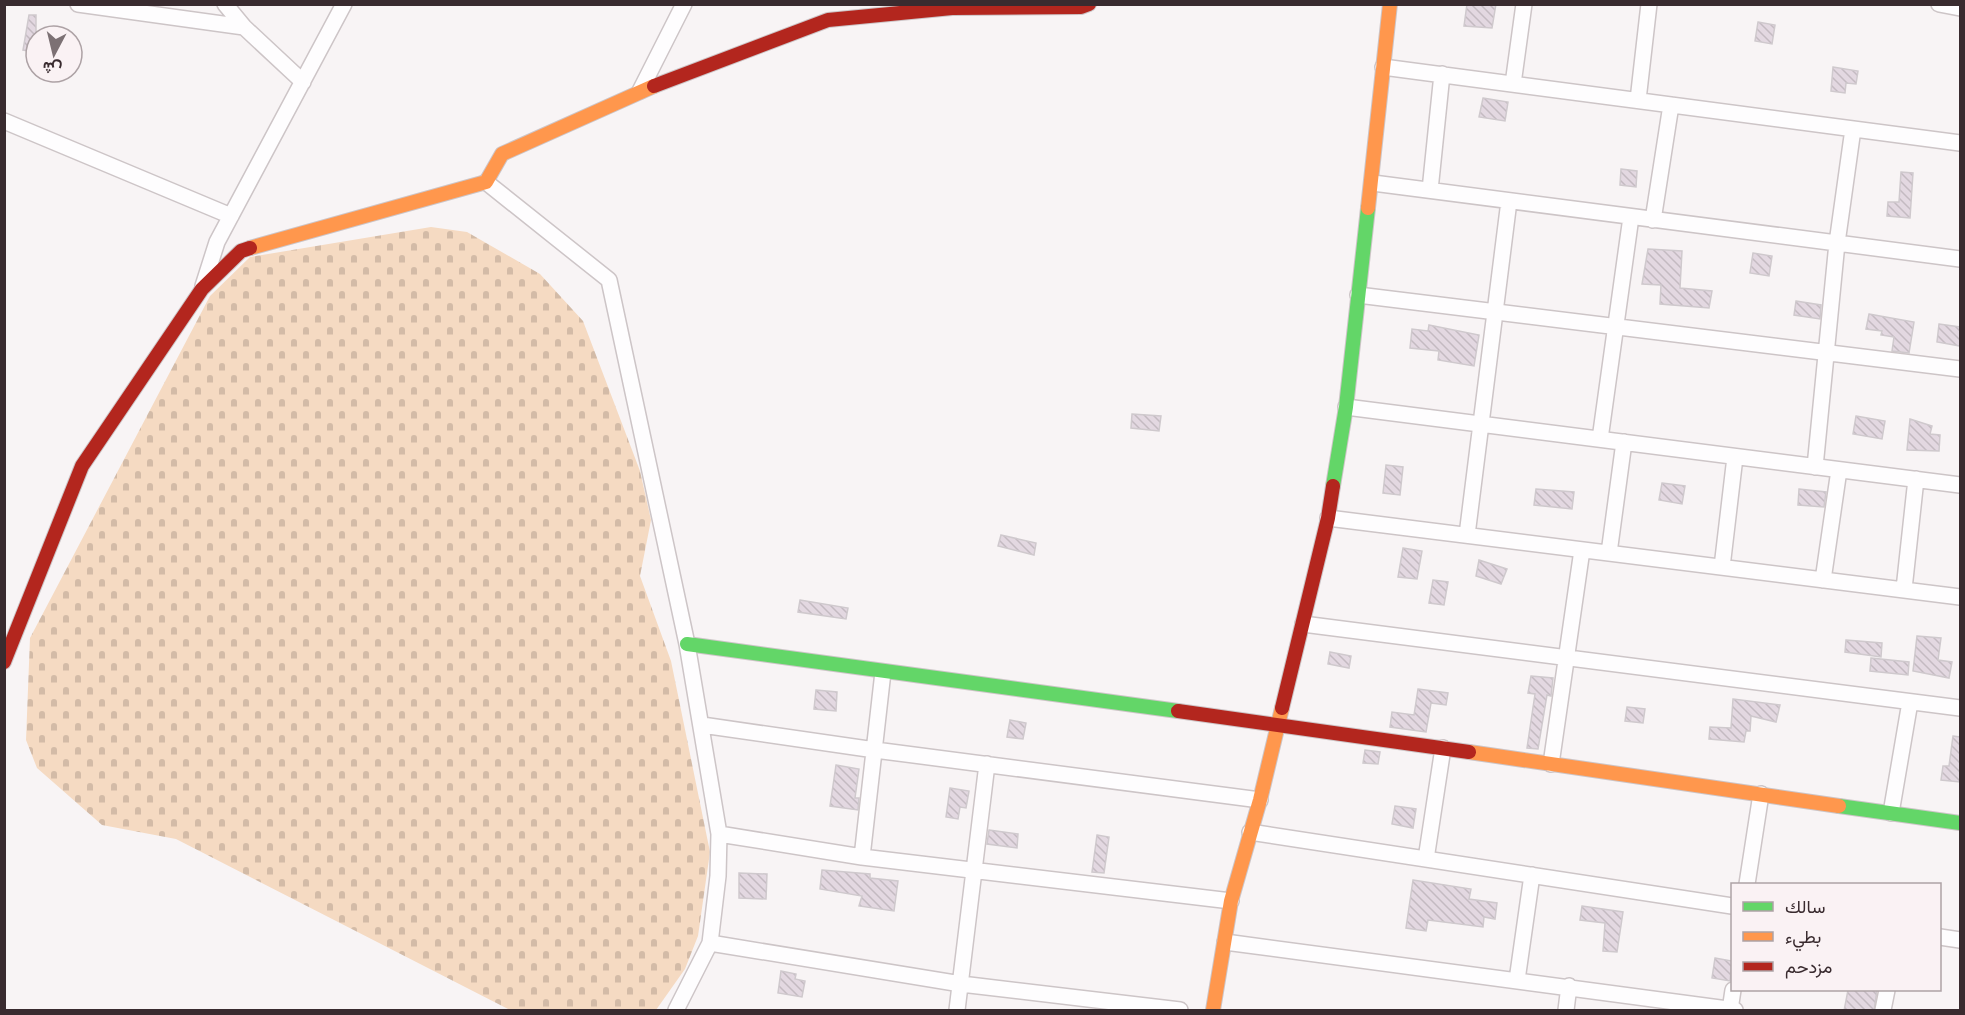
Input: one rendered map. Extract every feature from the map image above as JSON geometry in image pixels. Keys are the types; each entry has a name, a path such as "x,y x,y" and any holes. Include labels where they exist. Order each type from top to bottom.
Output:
{"street":[{"path":"78,4 244,27"},
{"path":"225,4 244,27 303,82"},
{"path":"202,289 217,242 344,4"},
{"path":"640,91 684,4"},
{"path":"4,662 82,466 202,289 241,251 486,182 502,154 640,91 828,20 952,8 1081,7 1089,4"},
{"path":"1213,1011 1231,901 1279,725 1328,518 1346,407 1390,4"},
{"path":"1513,84 1524,4"},
{"path":"1638,100 1649,4"},
{"path":"1939,4 1960,8"},
{"path":"1383,66 1960,143"},
{"path":"1430,190 1442,74"},
{"path":"1653,220 1671,105"},
{"path":"4,122 231,216"},
{"path":"1815,467 1837,243 1853,129"},
{"path":"486,182 609,280 687,644 719,834 718,876 710,943 676,1011"},
{"path":"1372,183 1960,259"},
{"path":"1467,536 1509,201"},
{"path":"1600,439 1631,217"},
{"path":"1358,295 1960,369"},
{"path":"1346,407 1960,485"},
{"path":"1609,553 1624,442"},
{"path":"1722,567 1735,456"},
{"path":"1823,580 1839,470"},
{"path":"1904,589 1916,479"},
{"path":"1328,518 1960,597"},
{"path":"1551,764 1582,550"},
{"path":"1302,624 1960,708"},
{"path":"687,644 1443,748 1960,823"},
{"path":"862,857 883,672"},
{"path":"1892,813 1910,702"},
{"path":"702,725 1260,800"},
{"path":"1426,859 1443,748"},
{"path":"957,1011 987,764"},
{"path":"1748,883 1761,794"},
{"path":"1250,832 1731,906"},
{"path":"719,834 862,857 1231,901"},
{"path":"1517,980 1532,875"},
{"path":"1941,937 1960,940"},
{"path":"1225,942 1569,986 1735,1011"},
{"path":"710,943 961,984 1180,1011"},
{"path":"1566,1011 1569,986"},
{"path":"1730,1010 1733,991"},
{"path":"1883,1011 1887,991"}],"green space":[{"path":"431,227 467,232 540,274 583,321 640,471 651,520 640,576 671,661 710,852 698,936 685,969 656,1010 510,1010 176,839 102,825 37,768 26,740 30,638 210,296 250,257"}],"building":[{"path":"1467,4 1496,4 1492,28 1464,26"},
{"path":"29,15 36,15 36,24 27,24"},
{"path":"1758,22 1775,25 1772,44 1755,41"},
{"path":"1833,67 1858,71 1856,84 1846,83 1845,93 1831,91"},
{"path":"1483,98 1508,102 1505,121 1479,117"},
{"path":"1621,169 1637,171 1636,187 1620,185"},
{"path":"1901,172 1913,173 1910,218 1887,216 1888,202 1899,202"},
{"path":"1648,249 1682,251 1680,288 1712,291 1709,308 1660,304 1661,285 1642,284"},
{"path":"1753,253 1772,256 1769,276 1750,273"},
{"path":"1796,301 1821,305 1820,319 1794,315"},
{"path":"1869,314 1914,322 1909,353 1892,351 1894,337 1881,335 1882,331 1866,329"},
{"path":"1939,324 1960,327 1960,346 1937,342"},
{"path":"1429,325 1479,335 1474,366 1438,360 1439,351 1410,348 1412,329 1428,331"},
{"path":"1132,414 1161,416 1159,431 1131,428"},
{"path":"1856,416 1885,421 1882,439 1853,434"},
{"path":"1910,419 1932,426 1930,434 1940,435 1939,451 1907,450"},
{"path":"1386,465 1403,467 1400,495 1383,493"},
{"path":"1662,483 1685,486 1682,504 1659,500"},
{"path":"1536,489 1574,492 1572,509 1534,505"},
{"path":"1799,489 1826,492 1824,507 1798,505"},
{"path":"1001,535 1036,543 1034,555 998,546"},
{"path":"1403,548 1422,551 1417,579 1398,577"},
{"path":"1479,560 1507,569 1501,584 1476,576"},
{"path":"1433,580 1448,582 1444,605 1429,603"},
{"path":"800,600 848,608 846,619 798,612"},
{"path":"1917,636 1941,638 1938,660 1952,662 1949,678 1913,671"},
{"path":"1846,640 1882,643 1881,657 1845,652"},
{"path":"1330,652 1351,656 1349,668 1328,664"},
{"path":"1871,658 1909,662 1908,675 1870,671"},
{"path":"1531,676 1553,678 1551,696 1547,695 1538,749 1527,748 1535,694 1528,693"},
{"path":"1418,689 1448,693 1446,705 1431,703 1426,732 1390,727 1392,712 1414,715"},
{"path":"816,690 837,692 836,711 814,709"},
{"path":"1733,699 1780,705 1776,722 1751,716 1750,731 1746,731 1744,742 1709,739 1710,727 1731,728"},
{"path":"1627,707 1645,709 1643,723 1625,721"},
{"path":"1010,720 1026,723 1023,739 1007,737"},
{"path":"1953,736 1960,737 1960,782 1941,780 1943,766 1949,766"},
{"path":"1365,750 1380,752 1378,764 1363,763"},
{"path":"836,765 859,769 855,798 859,798 858,810 830,806"},
{"path":"950,788 969,791 966,808 960,807 958,819 946,817"},
{"path":"1395,806 1416,809 1413,828 1392,824"},
{"path":"989,830 1018,834 1017,848 987,844"},
{"path":"1097,835 1109,837 1104,873 1092,872"},
{"path":"822,870 870,874 870,878 898,881 894,911 859,906 862,896 820,889"},
{"path":"739,873 767,874 766,899 739,898"},
{"path":"1413,880 1471,889 1469,899 1497,903 1495,919 1484,917 1483,927 1428,920 1426,931 1406,928"},
{"path":"1582,906 1623,912 1617,952 1603,951 1605,923 1580,920"},
{"path":"1715,958 1731,961 1730,981 1712,978"},
{"path":"781,971 796,974 795,979 805,981 802,997 778,993"},
{"path":"1848,991 1877,991 1874,1011 1844,1011"}],"traffic: fast":[{"path":"1333,486 1346,407 1368,208"},
{"path":"687,644 1178,711"},
{"path":"1839,806 1960,823"}],"traffic: slow":[{"path":"1368,208 1390,4"},
{"path":"250,248 486,182 502,154 654,86"},
{"path":"1213,1010 1231,901 1260,800 1282,708"},
{"path":"1469,752 1839,806"}],"traffic: jam":[{"path":"654,86 828,20 952,8 1081,7 1089,4"},
{"path":"4,662 82,466 202,289 241,251 250,248"},
{"path":"1282,708 1328,518 1333,486"},
{"path":"1178,711 1469,752"}]}
